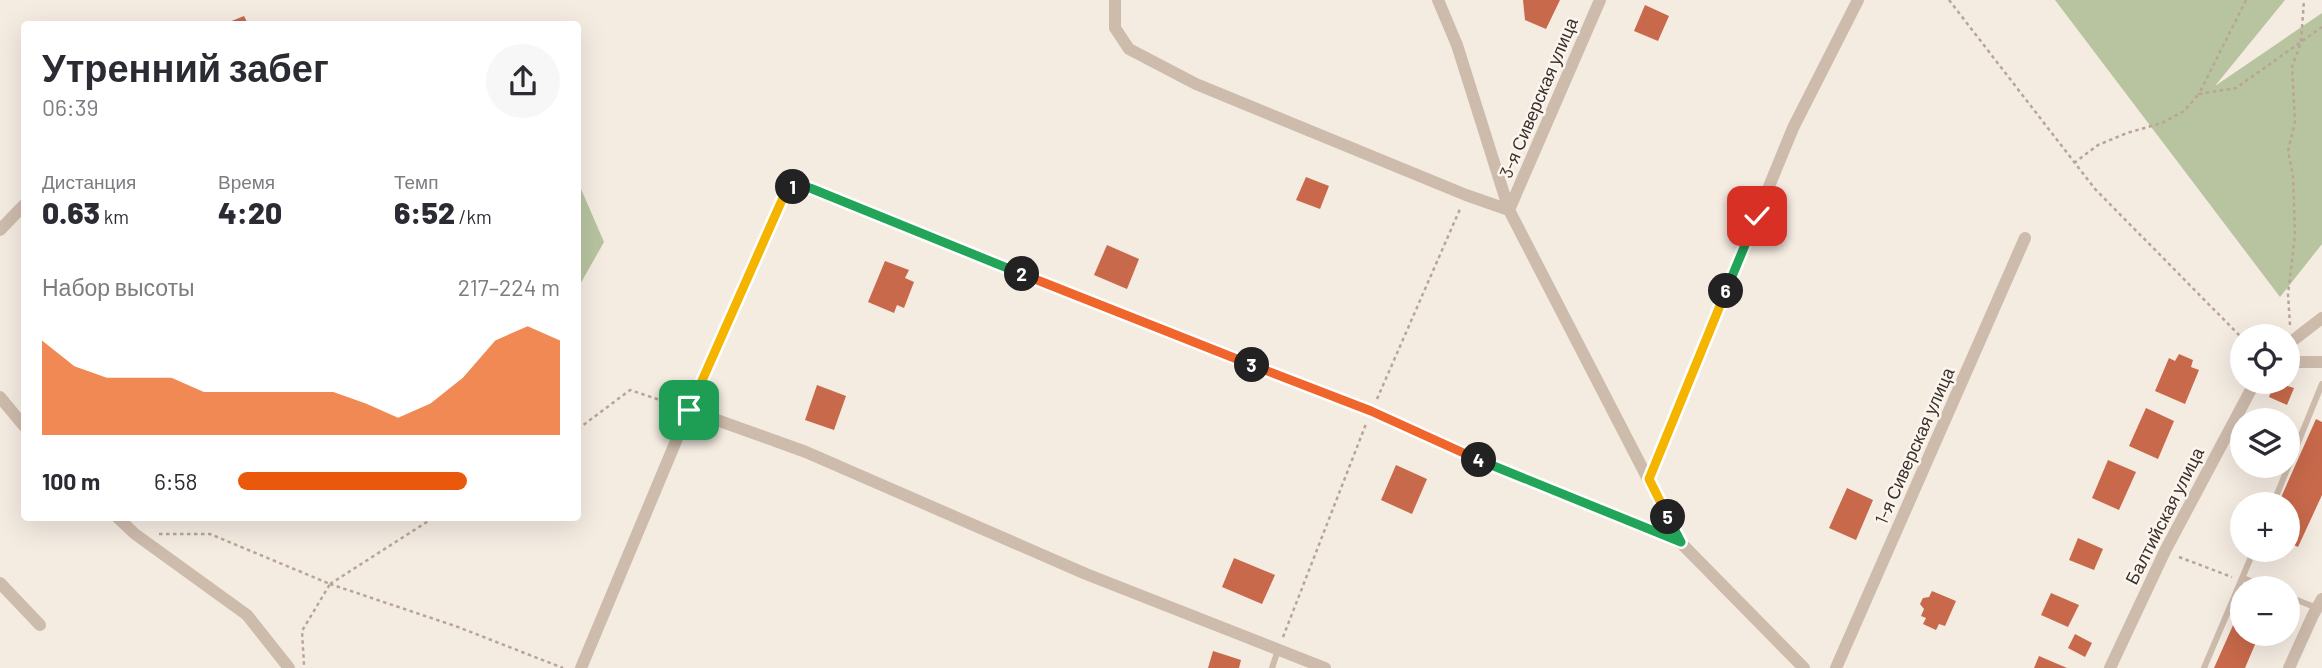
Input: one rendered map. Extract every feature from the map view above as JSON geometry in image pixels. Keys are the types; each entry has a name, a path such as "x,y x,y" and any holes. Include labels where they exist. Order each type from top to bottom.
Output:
{"street":[{"path":"1115,0 1115,28 1129,49 1196,84 1466,195 1510,210"},
{"path":"1438,0 1457,45 1510,210 1681,542 1804,668"},
{"name":"3-я Сиверская улица","path":"1510,210 1600,0"},
{"path":"1649,479 1793,128 1858,0"},
{"path":"581,668 689,410 790,187 810,188 1371,411 1503,470 1681,542"},
{"path":"0,230 21,208"},
{"name":"1-я Сиверская улица","path":"1836,668 2025,238"},
{"path":"2300,335 2322,318"},
{"path":"2300,362 2322,362"},
{"name":"Балтийская улица","path":"2110,668 2165,551 2249,394"},
{"path":"0,397 21,422"},
{"path":"689,410 806,452 1086,574 1325,668"},
{"path":"121,521 135,534 247,615 289,668"},
{"path":"0,583 40,625"},
{"path":"2289,668 2319,603"}],"lane":[{"path":"2278,492 2322,384"},
{"path":"2300,599 2319,603"},
{"path":"2204,668 2230,607"},
{"path":"1272,668 1278,649"}],"path":[{"path":"1949,0 2095,189 2230,326"},
{"path":"2074,163 2098,145 2162,123 2184,111 2199,94 2246,0"},
{"path":"2289,324 2288,294 2295,235 2293,176 2288,151 2295,122 2292,67 2301,42 2304,0"},
{"path":"2199,94 2236,88 2322,27"},
{"path":"581,427 629,390 689,410"},
{"path":"304,668 302,631 330,584 428,521"},
{"path":"135,534 209,534 330,584 458,627 563,668"},
{"path":"2165,551 2234,576"}],"green space":[{"path":"2055,0 2285,0 2215,86 2322,13 2322,244 2280,297"},
{"path":"581,189 604,242 581,283"}],"building":[{"path":"1523,0 1560,0 1546,29 1525,20"},
{"path":"1645,5 1669,16 1658,41 1634,31"},
{"path":"244,16 246,21 232,21"},
{"path":"1306,177 1329,186 1320,209 1296,200"},
{"path":"1107,245 1139,259 1127,289 1094,275"},
{"path":"885,261 909,270 905,278 914,282 904,308 897,305 894,313 868,302"},
{"path":"2179,354 2193,360 2191,367 2199,370 2185,404 2155,391 2169,358 2175,361"},
{"path":"817,385 846,396 834,430 805,420"},
{"path":"2270,394 2292,394 2287,405 2269,397"},
{"path":"2146,408 2174,421 2158,459 2129,446"},
{"path":"2316,419 2322,422 2322,495 2300,543 2300,492 2283,492 2290,478 2300,478 2300,455"},
{"path":"2108,460 2136,472 2119,510 2092,498"},
{"path":"1396,465 1427,479 1412,514 1381,500"},
{"path":"1847,488 1873,500 1856,540 1829,528"},
{"path":"2078,538 2103,549 2094,570 2069,560"},
{"path":"1234,558 1275,575 1262,604 1222,587"},
{"path":"1932,591 1956,601 1945,626 1939,624 1936,630 1923,624 1926,618 1921,616 1924,609 1920,604"},
{"path":"2051,593 2079,605 2068,627 2041,615"},
{"path":"2230,632 2230,646 2254,646 2245,668 2214,668"},
{"path":"2075,634 2092,643 2085,657 2068,648"},
{"path":"1213,651 1241,660 1239,668 1208,668"},
{"path":"2039,656 2067,668 2034,668"}],"route":[{"path":"689,410 782,200 790,187 810,188 1371,411 1492,465 1681,542 1649,479 1757,216"}]}
